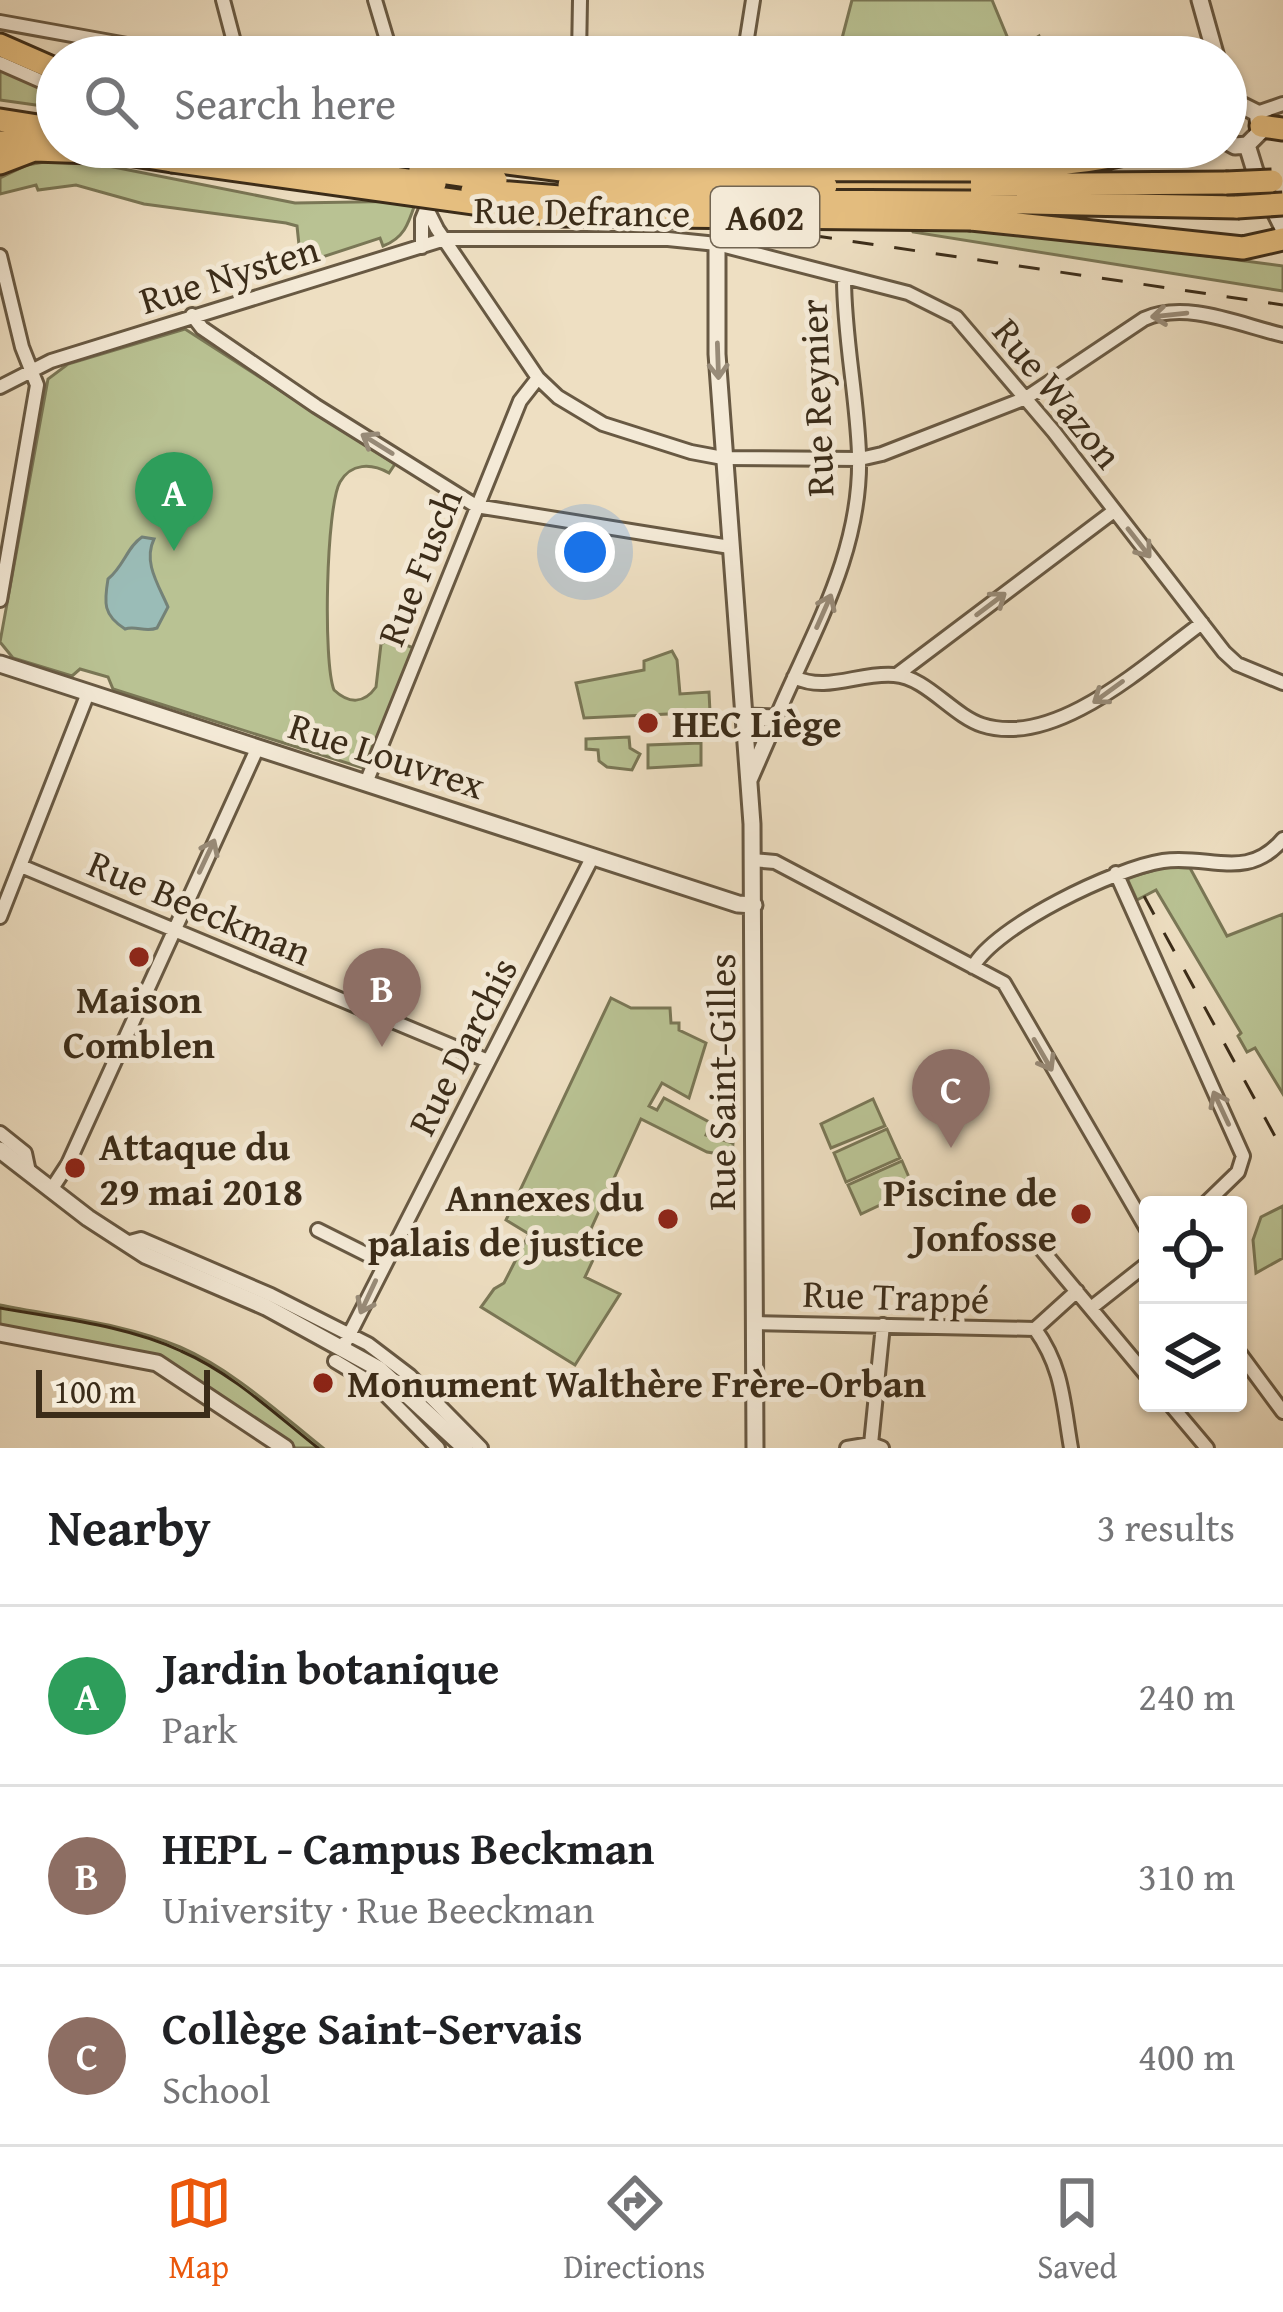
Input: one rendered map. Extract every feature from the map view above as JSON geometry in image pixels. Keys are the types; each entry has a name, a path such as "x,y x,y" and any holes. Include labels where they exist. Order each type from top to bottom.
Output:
{"highway":[{"path":"2,28 36,58"},
{"path":"0,107 36,113"},
{"path":"0,120 36,126"},
{"path":"0,142 36,142"},
{"name":"A602","path":"0,164 36,150"},
{"name":"A602","path":"264,168 560,215 971,198 1052,168"},
{"path":"292,168 540,198 971,198 1283,180"},
{"path":"426,168 544,184 826,186 1016,206 1283,204"},
{"name":"A602","path":"683,168 971,198 1243,248 1283,239"},
{"name":"A602","path":"689,168 826,186"}],"street":[{"path":"224,0 233,36"},
{"path":"375,0 386,36"},
{"path":"579,36 580,0"},
{"path":"747,36 753,0"},
{"path":"1200,0 1210,36"},
{"path":"2,28 60,36"},
{"path":"0,63 36,71"},
{"path":"1283,104 1247,146 1283,228"},
{"path":"422,247 427,207 538,378 558,397 603,424 723,458 860,459 882,454 1026,398 1163,310 1283,335"},
{"name":"Rue Saint-Gilles","path":"718,223 717,354 754,905 755,1448"},
{"name":"Rue Defrance","path":"445,239 668,239 717,244"},
{"name":"Rue Nysten","path":"0,387 32,369 192,315 445,239"},
{"name":"Rue Wazon","path":"717,244 908,293 956,316 1237,664 1283,683"},
{"path":"0,256 22,347 38,385 0,600"},
{"name":"Rue Reynier","path":"748,783 845,565 860,459 844,278"},
{"path":"192,315 202,328 316,406 476,506 730,547"},
{"name":"Rue Fusch","path":"366,783 520,401 538,378"},
{"path":"794,677 814,685 898,674 1114,511"},
{"path":"898,674 980,725 1021,728 1070,715 1093,703 1202,623"},
{"name":"Rue Louvrex","path":"0,664 738,904 754,905"},
{"path":"0,917 88,693"},
{"path":"743,717 776,718"},
{"path":"51,1190 68,1164 257,748"},
{"path":"973,967 998,938 1116,873 1166,860 1250,863 1272,853 1283,839"},
{"name":"Rue Darchis","path":"342,1347 592,856"},
{"path":"752,860 775,862 1004,982 1139,1215"},
{"name":"Rue Beeckman","path":"21,866 488,1061"},
{"path":"1116,873 1243,1156 1238,1172 1213,1196"},
{"path":"0,1132 25,1154 28,1172"},
{"path":"0,1150 126,1243 410,1376 481,1448"},
{"path":"318,1230 384,1263"},
{"path":"1036,1244 1139,1366"},
{"path":"1090,1308 1139,1269"},
{"path":"1071,1448 1059,1371 1035,1329 1077,1291"},
{"name":"Rue Trappé","path":"756,1323 1035,1329"},
{"path":"847,1448 877,1446 883,1325"},
{"path":"0,1334 157,1363 285,1448"},
{"path":"342,1347 439,1448"},
{"path":"342,1347 392,1378 465,1448"},
{"path":"1247,1363 1283,1412"},
{"path":"1177,1412 1207,1448"}],"green space":[{"path":"852,0 992,0 1007,36 843,36"},
{"path":"0,68 36,85 36,105 0,100"},
{"path":"27,165 118,168 295,203 416,201 405,228 390,243 383,246 380,238 301,264 297,226 286,223 144,204 76,185 38,190 36,185 0,194 0,178"},
{"path":"909,224 971,225 1283,266 1283,291 913,232"},
{"path":"185,329 395,464 389,473 362,467 340,482 329,552 327,619 334,690 351,700 366,697 376,687 381,644 390,639 414,648 366,769 113,689 108,677 80,669 72,676 13,658 0,642 48,379 68,364"},
{"path":"672,651 680,694 709,692 710,712 584,718 576,683 644,670 644,661"},
{"path":"629,737 630,748 640,754 632,770 607,767 599,761 598,750 586,749 586,739"},
{"path":"701,743 701,765 648,768 648,745"},
{"path":"1165,867 1190,868 1227,936 1283,914 1283,1094 1255,1048 1247,1052 1238,1036 1241,1033 1156,890 1137,900 1127,878"},
{"path":"611,998 631,1008 670,1008 671,1023 679,1023 679,1030 706,1043 689,1098 662,1083 649,1106 657,1110 664,1098 711,1123 706,1135 733,1143 732,1156 707,1152 641,1119 580,1253 593,1260 585,1277 620,1294 575,1365 481,1307 504,1283 529,1234 506,1220"},
{"path":"873,1099 885,1126 831,1148 821,1124"},
{"path":"887,1129 900,1158 846,1182 834,1153"},
{"path":"902,1161 914,1189 861,1214 848,1185"},
{"path":"1283,1206 1283,1258 1256,1273 1253,1240 1261,1217"},
{"path":"0,1305 114,1326 180,1347 237,1380 323,1448 288,1448 177,1371 0,1332"}],"water":[{"path":"142,537 154,539 151,565 168,607 157,628 125,629 107,608 108,579"}],"tram line":[{"path":"0,1308 115,1329 181,1351 235,1382 318,1448"}],"railway":[{"path":"728,223 1283,305"},
{"path":"1144,896 1283,1151"}],"place":[{"name":"Jardin botanique","path":"174,551"},
{"name":"HEC Liège","path":"648,723"},
{"name":"Maison Comblen","path":"139,957"},
{"name":"HEPL - Campus Beckman","path":"382,1047"},
{"name":"Collège Saint-Servais","path":"951,1148"},
{"name":"Attaque du 29 mai 2018","path":"75,1168"},
{"name":"Piscine de Jonfosse","path":"1081,1214"},
{"name":"Annexes du palais de justice","path":"668,1219"},
{"name":"Monument Walthère Frère-Orban","path":"323,1383"}]}
